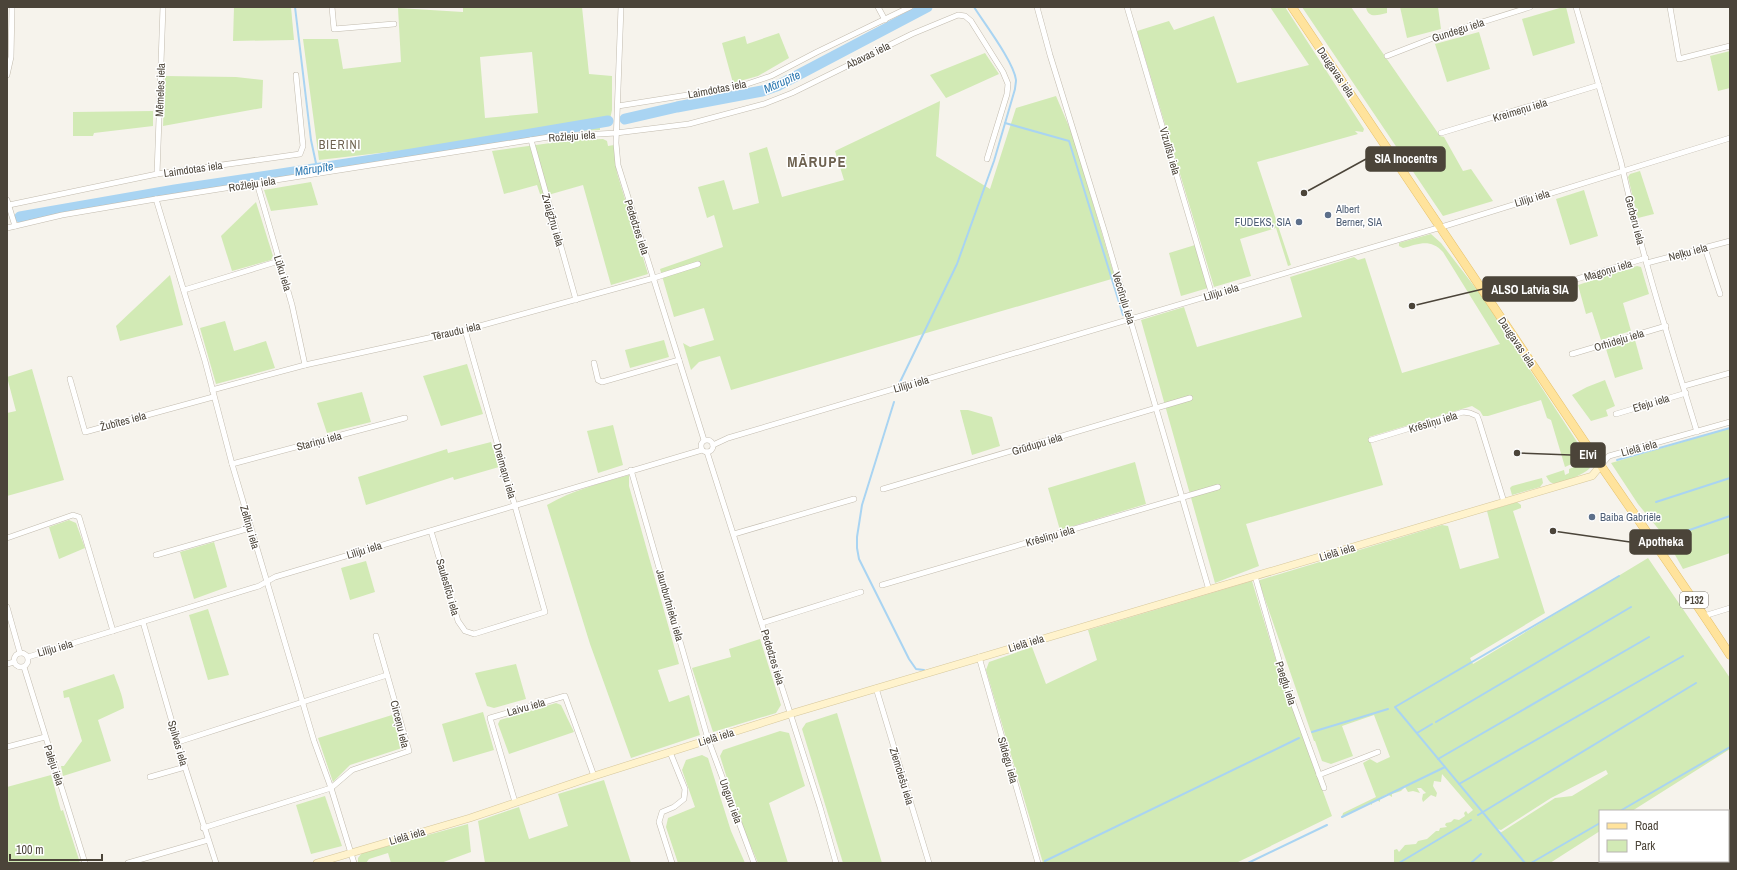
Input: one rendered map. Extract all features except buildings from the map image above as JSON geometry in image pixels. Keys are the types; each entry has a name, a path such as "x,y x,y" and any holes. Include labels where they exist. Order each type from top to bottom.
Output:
{"main road":[{"name":"Daugavas iela","path":"1292,7 1730,655"}],"street":[{"path":"7,75 11,57 12,7"},
{"name":"Mēmeles iela","path":"157,174 163,7"},
{"path":"332,7 334,29 394,24"},
{"name":"Pededzes iela","path":"621,7 616,133 620,173 704,440"},
{"path":"878,7 885,20"},
{"name":"Laimdotas iela","path":"618,106 738,87 771,76 910,7"},
{"name":"Veccīruļu iela","path":"1037,7 1209,590"},
{"name":"Vizulīšu iela","path":"1127,7 1212,295"},
{"name":"Gundegu iela","path":"1387,56 1441,35 1530,7"},
{"name":"Gerberu iela","path":"1576,7 1599,85 1646,261 1697,432"},
{"path":"1670,7 1679,59 1730,46"},
{"name":"Abavas iela","path":"616,133 689,124 764,104 792,93 912,34 958,15 962,15 971,22 1003,72 1008,84 1007,94 987,159"},
{"name":"Laimdotas iela","path":"8,202 157,174 300,154 303,146 296,75"},
{"name":"Kreimeņu iela","path":"1441,134 1599,85"},
{"name":"Rožleju iela","path":"7,228 62,215 156,199 530,140 573,135 616,133"},
{"name":"Liliju iela","path":"713,444 728,438 1440,227 1730,138"},
{"name":"Zvaigžņu iela","path":"530,140 576,300"},
{"name":"Lūku iela","path":"257,183 292,305 305,365"},
{"name":"Zeltiņu iela","path":"156,199 184,290 266,582 314,741 331,788 354,863"},
{"path":"8,202 15,226"},
{"name":"Neļķu iela","path":"1646,261 1730,241"},
{"path":"1705,248 1720,294"},
{"path":"184,290 279,261"},
{"name":"Magoņu iela","path":"1524,295 1646,261"},
{"name":"Tēraudu iela","path":"212,390 305,365 465,330 654,278 698,264"},
{"name":"Orhideju iela","path":"1572,354 1666,326"},
{"name":"Dreimaņu iela","path":"465,330 545,612"},
{"path":"594,363 598,380 602,382 679,360"},
{"path":"1684,386 1730,373"},
{"name":"Žubītes iela","path":"70,379 85,432 214,397"},
{"name":"Efeju iela","path":"1616,414 1686,393"},
{"name":"Grūdupu iela","path":"883,489 1190,398"},
{"name":"Krēsliņu iela","path":"1371,440 1463,412 1477,416 1504,502"},
{"name":"Stariņu iela","path":"232,464 405,418"},
{"name":"Lielā iela","path":"317,863 470,818 594,776 790,714 1592,476 1609,456 1730,422"},
{"path":"704,440 710,441 713,444 711,450 707,452 702,450 700,445 704,440"},
{"name":"Liliju iela","path":"28,657 259,586 282,575 702,450"},
{"name":"Pededzes iela","path":"707,452 762,622 836,863"},
{"name":"Jaunburtnieku iela","path":"631,470 708,739"},
{"name":"Krēsliņu iela","path":"882,585 1218,486"},
{"path":"734,534 854,499"},
{"path":"7,538 73,515 79,517 113,631"},
{"path":"156,555 250,528"},
{"name":"Sauleslīču iela","path":"431,531 458,621 465,631 474,634 545,612"},
{"name":"Paegļu iela","path":"1255,576 1285,681 1324,788"},
{"path":"762,622 861,592"},
{"path":"7,607 20,653"},
{"path":"1704,616 1730,608"},
{"name":"Spilvas iela","path":"143,622 185,767 216,863"},
{"name":"Circeņu iela","path":"331,788 352,770 409,751 376,636"},
{"path":"20,653 25,654 28,657 28,664 24,667 17,666 14,662 15,656 20,653"},
{"name":"Sildegu iela","path":"979,658 1038,863"},
{"path":"7,664 14,662"},
{"name":"Paleju iela","path":"24,667 85,863"},
{"path":"178,742 387,675"},
{"name":"Ziemciešu iela","path":"876,688 929,863"},
{"name":"Laivu iela","path":"515,802 490,718 565,696 594,776"},
{"path":"7,747 45,737"},
{"name":"Unguru iela","path":"708,739 754,863"},
{"path":"670,752 685,789 684,799 674,807 662,812 659,822 672,863"},
{"path":"1320,775 1378,752"},
{"path":"150,777 185,767"},
{"path":"204,828 331,788"},
{"path":"128,863 208,840"}],"green space":[{"path":"234,7 291,7 294,40 233,41"},
{"path":"463,7 582,7 589,74 612,76 612,110 609,124 600,125 600,130 571,131 319,160 303,39 338,39 343,69 401,62 398,8 463,12","holes":["532,52 538,113 485,118 480,57"]},
{"path":"1270,7 1285,7 1364,129 1363,132 1355,131 1358,134 1257,162 1291,265 1288,266 1276,228 1240,239 1251,276 1214,287 1137,31 1169,21 1174,30 1214,16 1237,83 1309,65"},
{"path":"1302,7 1351,7 1440,136 1444,137 1463,171 1471,169 1493,201 1443,216"},
{"path":"1366,7 1387,7 1387,13 1371,15 1367,11"},
{"path":"1400,7 1438,7 1441,29 1407,38"},
{"path":"1566,7 1575,43 1533,56 1522,19"},
{"path":"1479,32 1490,69 1447,82 1435,44"},
{"path":"779,33 789,58 758,76 733,83 722,43 745,36 747,44"},
{"path":"1730,51 1730,88 1718,91 1710,56"},
{"path":"985,53 999,74 946,98 930,75"},
{"path":"165,76 236,77 263,80 262,108 163,126"},
{"path":"1056,96 1073,136 1115,278 731,390 720,356 699,362 691,370 683,343 690,347 714,340 704,308 674,317 660,269 723,247 714,215 707,218 698,187 724,180 733,210 759,203 749,153 767,147 782,197 844,180 835,151 940,101 936,156 990,189 1016,108"},
{"path":"153,111 153,126 94,133 93,136 73,136 73,112"},
{"path":"603,139 607,141 608,146 614,145 617,173 648,274 611,285 583,185 541,197 537,185 504,194 492,151 573,140"},
{"path":"1640,171 1654,214 1638,218 1628,177 1630,174"},
{"path":"311,182 318,205 271,211 264,190"},
{"path":"1584,190 1598,236 1570,245 1556,199"},
{"path":"256,202 273,256 271,260 232,271 221,236"},
{"path":"1431,234 1441,243 1481,295 1587,457 1565,467 1551,420 1547,418 1541,400 1488,416 1483,416 1480,411 1472,406 1369,437 1383,485 1246,524 1259,566 1215,583 1141,320 1184,307 1197,347 1302,317 1290,277 1354,257 1358,260 1365,258 1402,373 1500,344 1443,252 1434,245 1424,243 1403,248 1399,246 1399,243"},
{"path":"1195,245 1208,288 1181,296 1169,253"},
{"path":"1637,266 1641,267 1649,294 1623,303 1631,331 1601,340 1592,312 1586,314 1578,285"},
{"path":"170,275 183,325 120,341 116,326"},
{"path":"225,321 234,351 266,341 275,368 216,384 200,328"},
{"path":"664,340 669,357 630,368 625,350"},
{"path":"1635,340 1643,369 1615,378 1606,349"},
{"path":"467,364 483,414 441,426 423,376"},
{"path":"32,369 64,480 7,496 7,413 16,411 7,377"},
{"path":"1605,380 1615,406 1606,410 1608,416 1591,421 1572,395"},
{"path":"362,392 371,422 327,433 317,403"},
{"path":"960,410 968,410 992,417 1000,446 972,455"},
{"path":"613,425 623,465 598,473 587,431"},
{"path":"1730,428 1730,553 1683,569 1665,537 1638,504 1611,463"},
{"path":"491,442 499,467 454,480 453,477 366,505 358,477 447,449 448,453"},
{"path":"1135,462 1146,504 1060,530 1048,488"},
{"path":"1586,462 1590,468 1567,480 1552,483 1546,476 1564,470 1565,475 1569,473 1569,469"},
{"path":"629,475 629,486 679,664 658,670 669,702 689,695 700,735 631,758 590,644 547,505 577,491"},
{"path":"1542,478 1543,483 1540,487 1512,495 1510,488 1512,486"},
{"path":"1517,502 1521,505 1521,508 1513,511 1545,613 1470,658 1473,664 1648,558 1730,678 1730,749 1634,810 1599,810 1599,832 1550,863 1394,863 1394,850 1397,849 1399,852 1405,845 1416,844 1418,841 1427,839 1436,831 1439,831 1440,828 1447,827 1445,825 1446,823 1451,822 1454,819 1459,820 1465,816 1464,813 1466,811 1468,814 1473,810 1442,774 1441,782 1434,781 1433,786 1437,793 1436,797 1431,795 1423,802 1423,794 1426,793 1421,788 1417,788 1420,793 1413,791 1408,792 1405,787 1401,791 1392,794 1392,797 1387,794 1380,798 1380,802 1377,800 1372,802 1372,805 1369,803 1342,817 1343,813 1376,797 1363,763 1370,759 1377,763 1390,757 1374,715 1342,726 1353,756 1331,764 1322,761 1259,582 1260,580 1442,525 1448,526 1460,569 1499,558 1487,511","holes":["1606,770 1608,774 1572,796 1555,798 1500,833 1497,829 1501,830 1551,798"]},
{"path":"69,520 76,523 85,548 59,559 49,527"},
{"path":"214,542 227,587 194,599 180,552"},
{"path":"366,561 375,592 350,600 341,568"},
{"path":"1252,581 1281,677 1332,816 1236,863 1043,863 986,670 989,662 1032,647 1046,684 1097,660 1088,630"},
{"path":"208,609 229,675 208,680 189,615"},
{"path":"760,639 781,705 776,713 713,732 692,668 731,657 729,649"},
{"path":"516,664 526,699 494,708 487,706 475,673"},
{"path":"114,674 124,708 98,720 111,761 63,776 61,766 64,766 82,741 69,697 64,698 63,691"},
{"path":"556,703 561,705 574,732 509,754 498,724 500,720"},
{"path":"483,712 494,750 453,762 442,724"},
{"path":"837,713 882,863 843,863 802,729 806,723"},
{"path":"392,715 402,748 350,765 333,782 318,738"},
{"path":"780,731 789,733 805,786 769,803 788,863 758,863 741,823 720,756 723,750"},
{"path":"702,755 708,758 731,831 745,863 678,863 666,827 668,818 695,807 682,770 686,760"},
{"path":"51,775 61,811 63,810 80,863 7,863 7,787"},
{"path":"604,780 631,863 485,863 478,821 519,807 529,839 568,826 558,794"},
{"path":"325,796 342,846 311,854 296,805"},
{"path":"468,824 471,852 441,863 391,863 388,853 369,859 366,863 358,863 358,858 362,853"}],"waterway":[{"path":"295,7 311,140 317,168"},
{"name":"Mārupīte","path":"625,119 677,107 762,91 779,85 927,7"},
{"path":"900,382 957,264 994,161 1015,89 1016,80 1010,63 974,7"},
{"name":"Mārupīte","path":"20,217 175,190 412,154 608,121"},
{"path":"1005,123 1069,141 1123,315"},
{"path":"894,402 862,505 857,537 857,548 859,559 909,659 916,669 924,670"},
{"path":"1617,460 1730,428"},
{"path":"1656,502 1730,478"},
{"path":"1675,535 1730,516"},
{"path":"1525,863 1395,707 1619,576"},
{"path":"1436,722 1631,607"},
{"path":"1438,759 1649,637"},
{"path":"1459,784 1683,656"},
{"path":"1478,815 1696,683"},
{"path":"1312,732 1388,709"},
{"path":"1417,733 1432,724"},
{"path":"1045,861 1299,738"},
{"path":"1622,810 1730,747"},
{"path":"1342,817 1445,767"},
{"path":"1399,863 1471,820"},
{"path":"1531,863 1599,824"},
{"path":"1248,863 1327,825"},
{"path":"1471,863 1481,854"}],"place":[{"name":"SIA Inocentrs","path":"1304,193"},
{"name":"Albert Berner, SIA","path":"1328,215"},
{"name":"FUDEKS, SIA","path":"1299,222"},
{"name":"ALSO Latvia SIA","path":"1412,306"},
{"name":"Elvi","path":"1517,453"},
{"name":"Baiba Gabriēle","path":"1592,517"},
{"name":"Apotheka","path":"1553,531"}],"district":[{"name":"BIERIŅI","path":"340,145"},
{"name":"MĀRUPE","path":"817,162"}]}
